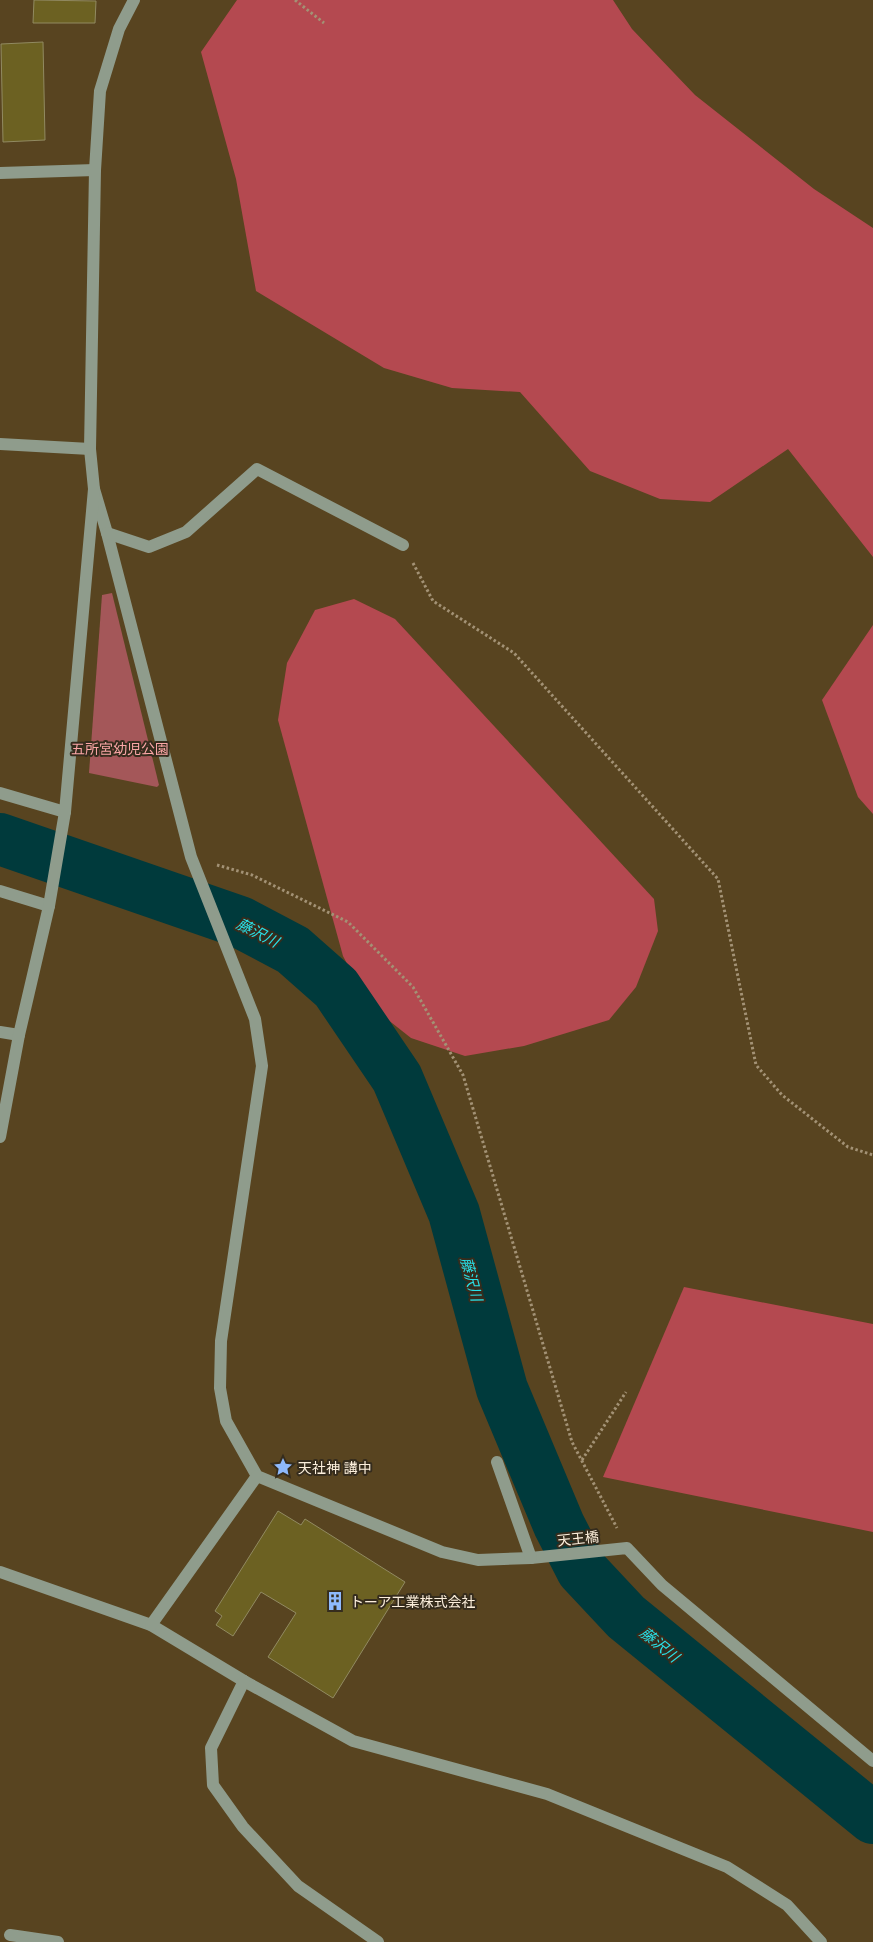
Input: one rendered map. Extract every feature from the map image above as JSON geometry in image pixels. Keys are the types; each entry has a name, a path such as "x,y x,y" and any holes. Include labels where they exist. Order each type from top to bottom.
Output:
{"street":[{"path":"0,1137 19,1036 49,906 64,817 94,490 90,449 96,170 100,90 118,29 134,0"},
{"path":"0,173 96,170"},
{"path":"0,444 90,449"},
{"path":"107,533 149,547 186,532 257,468 403,545"},
{"path":"94,490 107,533 191,857 255,1019 262,1066 221,1341 220,1388 226,1421 257,1476 151,1625"},
{"path":"0,793 64,817"},
{"path":"0,891 49,906"},
{"path":"0,1032 19,1036"},
{"path":"496,1462 530,1558"},
{"name":"天王橋","path":"257,1476 442,1552 478,1560 530,1558 627,1548"},
{"path":"627,1548 662,1584 873,1761"},
{"path":"0,1572 151,1625 244,1682 353,1740 547,1794 727,1867 787,1905 821,1942"},
{"path":"244,1682 211,1748 213,1784 243,1827 298,1886 378,1942"},
{"path":"10,1935 58,1942"}],"path":[{"path":"295,0 324,23"},
{"path":"403,545 433,601 514,653 718,879 756,1065 782,1095 848,1147 873,1155"},
{"path":"191,857 252,876 348,922 413,988 464,1075 572,1442 627,1548"},
{"path":"582,1460 626,1392"}],"green space":[{"name":"五所宮幼児公園","path":"112,593 159,785 157,787 89,773 102,595"}],"shaded area":[{"path":"237,0 613,0 632,29 695,95 814,189 873,228 873,557 788,449 710,502 660,499 590,471 520,392 452,388 384,368 256,291 236,179 201,52"},
{"path":"354,599 395,619 654,899 658,931 636,987 609,1020 524,1046 465,1056 411,1038 368,1004 343,956 278,720 287,663 315,610"},
{"path":"873,625 873,814 858,797 822,700"},
{"path":"684,1287 873,1324 873,1532 603,1477"}],"building":[{"path":"34,0 96,1 95,23 33,23"},
{"path":"43,42 45,140 3,142 1,44"},
{"name":"トーア工業株式会社","path":"278,1511 301,1525 305,1519 405,1582 333,1698 268,1657 296,1613 261,1592 233,1636 216,1625 222,1616 215,1611"}],"waterway":[{"name":"藤沢川","path":"0,839 240,922 293,950 336,988 397,1078 454,1213 502,1389 559,1525 582,1570 626,1617 873,1818"}],"place":[{"name":"天社神 講中","path":"283,1467"},
{"name":"トーア工業株式会社","path":"335,1601"}]}
